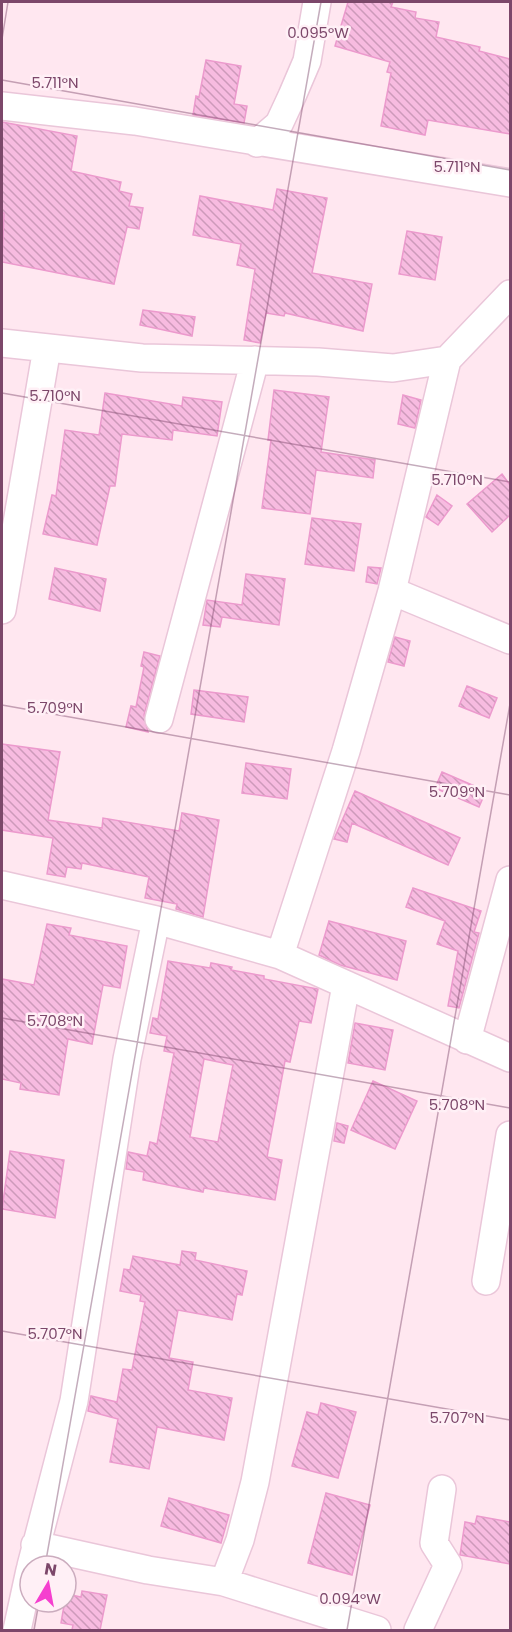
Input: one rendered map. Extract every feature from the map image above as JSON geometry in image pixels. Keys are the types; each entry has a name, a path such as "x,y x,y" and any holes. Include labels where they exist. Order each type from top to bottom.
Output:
{"street":[{"path":"257,142 279,124 292,96 307,61 317,2"},
{"path":"2,106 135,121 510,183"},
{"path":"280,955 346,751 392,591 447,360 510,294"},
{"path":"2,343 142,358 255,360 393,368 447,360"},
{"path":"2,610 47,348"},
{"path":"159,719 255,360"},
{"path":"392,591 510,640"},
{"path":"467,1040 510,880"},
{"path":"2,885 156,920 280,955 510,1058"},
{"path":"34,1554 74,1401 127,1059 156,920"},
{"path":"224,1582 240,1540 255,1482 346,985"},
{"path":"486,1281 510,1135"},
{"path":"418,1630 448,1565 434,1543 442,1489"},
{"path":"78,1568 148,1570 224,1582 377,1630"},
{"path":"2,1611 18,1586"},
{"path":"17,1630 20,1614"}],"building":[{"path":"348,2 393,2 391,7 416,12 415,18 439,22 436,37 480,47 479,51 510,59 510,134 428,120 425,135 381,126 391,73 387,72 390,62 335,46"},
{"path":"206,60 241,66 234,104 247,106 244,123 193,115"},
{"path":"2,122 77,136 71,171 121,182 119,191 132,194 129,206 143,208 139,229 127,227 114,284 2,262 4,213 2,213"},
{"path":"277,189 327,198 312,273 372,284 363,331 285,313 284,316 266,313 260,343 244,340 255,269 237,265 241,244 193,235 200,196 273,210"},
{"path":"407,231 442,237 435,280 399,274"},
{"path":"143,310 195,317 192,336 140,325"},
{"path":"274,390 329,397 321,452 375,460 373,478 316,470 310,514 262,508 271,440 268,440"},
{"path":"105,393 182,406 183,397 222,402 217,436 173,430 172,440 122,434 115,486 110,486 97,545 43,534 52,495 56,496 65,430 99,435"},
{"path":"403,395 421,400 415,428 398,424"},
{"path":"502,474 510,485 510,515 492,532 467,504"},
{"path":"437,495 452,506 438,525 426,517"},
{"path":"312,518 361,524 354,571 305,564"},
{"path":"368,567 381,568 377,584 366,582"},
{"path":"55,568 106,579 100,611 49,599"},
{"path":"246,574 285,579 279,625 222,617 220,627 203,625 207,600 242,605"},
{"path":"395,637 410,641 404,666 388,662"},
{"path":"144,652 160,656 144,715 148,732 126,727 131,706 136,707 144,667 141,666"},
{"path":"467,686 497,698 489,718 459,706"},
{"path":"194,690 248,697 244,722 191,714"},
{"path":"2,744 60,752 48,820 102,828 103,818 179,831 182,813 219,820 203,917 176,909 177,904 145,898 149,877 82,863 81,869 67,867 65,877 47,874 53,838 2,830"},
{"path":"246,763 291,769 287,799 242,793"},
{"path":"442,772 486,791 479,807 435,788"},
{"path":"355,791 460,838 448,865 352,823 347,842 334,839"},
{"path":"413,888 481,911 474,932 479,933 459,1008 448,1006 458,951 437,944 445,921 406,907"},
{"path":"329,921 406,941 397,980 340,965 319,955"},
{"path":"47,924 71,928 69,935 127,946 120,988 103,985 92,1044 68,1039 59,1095 20,1089 21,1083 2,1079 2,979 34,985"},
{"path":"168,961 210,968 211,963 232,967 231,970 264,976 264,979 318,989 311,1023 299,1021 290,1062 285,1061 267,1157 282,1160 275,1200 204,1188 203,1192 143,1180 144,1172 126,1169 128,1152 147,1156 150,1142 157,1144 174,1053 164,1051 167,1036 150,1033 153,1018 158,1019","holes":["204,1059 233,1065 218,1142 190,1137"]},
{"path":"355,1023 393,1030 385,1070 348,1063"},
{"path":"373,1081 417,1101 395,1149 351,1130"},
{"path":"337,1123 348,1126 344,1143 334,1141"},
{"path":"10,1151 64,1160 55,1218 2,1209"},
{"path":"182,1251 196,1253 195,1260 247,1271 242,1295 237,1294 232,1320 178,1310 169,1358 193,1362 188,1390 232,1398 224,1440 157,1427 149,1469 110,1462 118,1419 88,1411 91,1396 117,1402 123,1369 132,1370 145,1302 140,1301 141,1295 120,1291 124,1269 130,1270 133,1256 180,1265"},
{"path":"321,1403 356,1412 338,1478 292,1466 307,1412 318,1415"},
{"path":"326,1493 370,1505 352,1575 308,1563"},
{"path":"169,1498 229,1515 221,1543 161,1526"},
{"path":"477,1516 510,1522 510,1564 460,1555 465,1522 475,1524"},
{"path":"82,1591 107,1595 100,1630 72,1630 73,1625 61,1623 63,1614 78,1614 78,1596 81,1597"}]}
